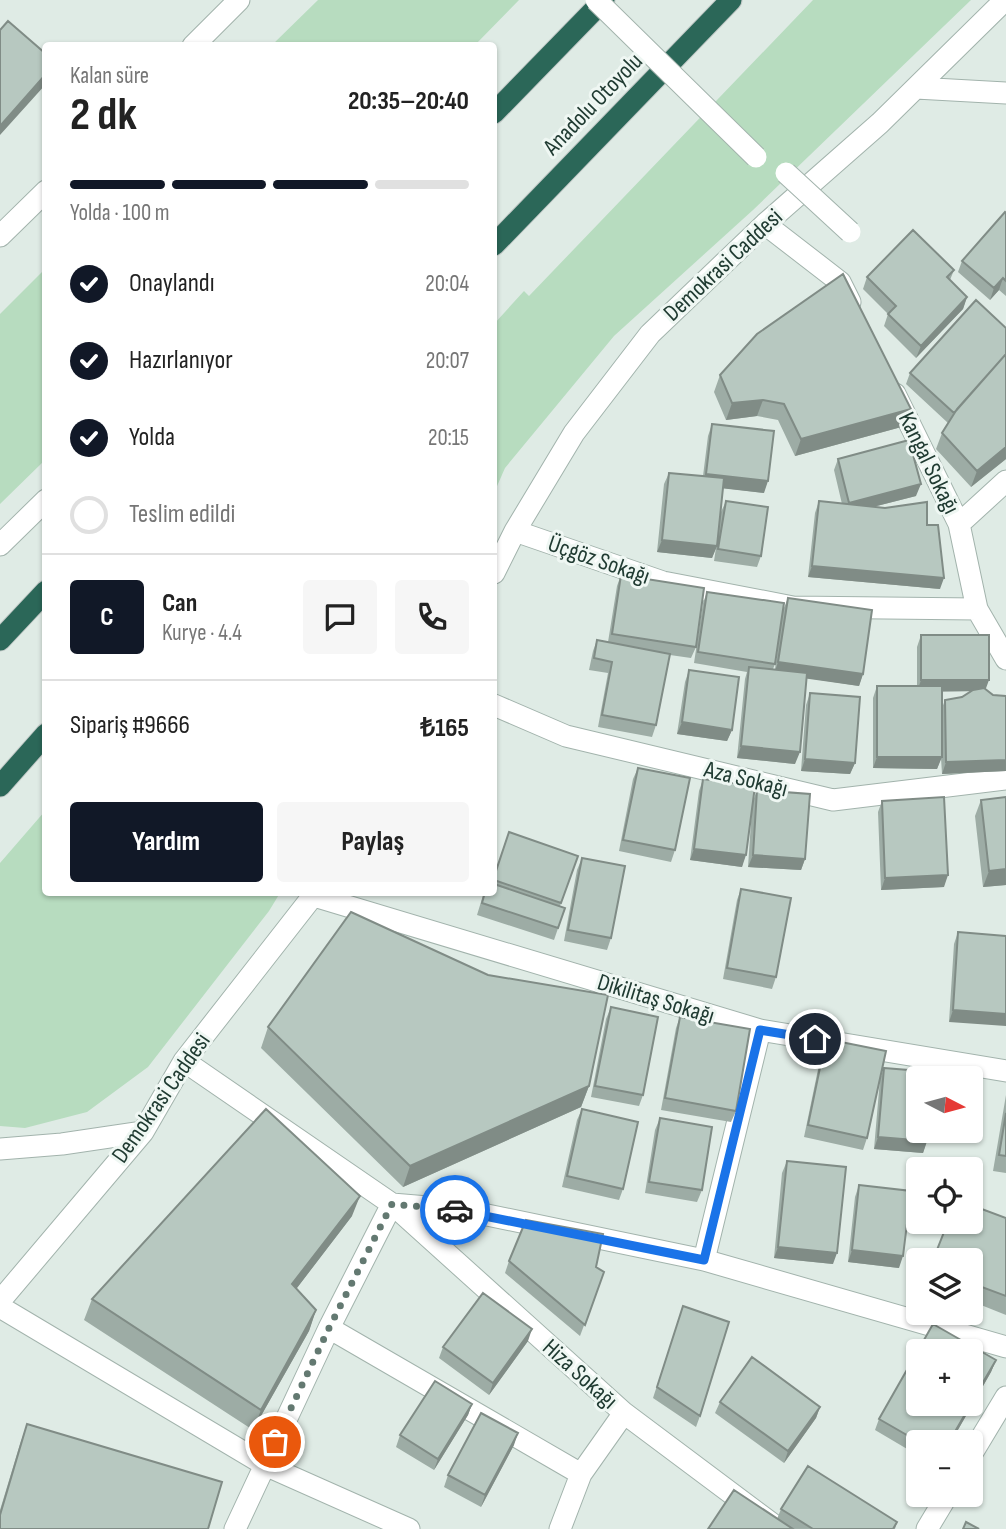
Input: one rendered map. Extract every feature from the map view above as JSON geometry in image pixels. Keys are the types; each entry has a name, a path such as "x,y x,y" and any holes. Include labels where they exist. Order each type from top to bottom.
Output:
{"highway":[{"path":"497,110 604,0"},
{"name":"Anadolu Otoyolu","path":"497,242 731,0"},
{"path":"0,640 42,595"},
{"path":"0,786 42,739"}],"street":[{"path":"197,42 239,0"},
{"path":"596,0 756,157 762,149"},
{"name":"Demokrasi Caddesi","path":"497,567 514,531 574,433 650,334 765,224 880,123 1005,0"},
{"path":"916,88 1006,93"},
{"path":"786,173 850,232"},
{"path":"0,236 42,195"},
{"path":"765,224 840,282 858,319"},
{"name":"Kangal Sokağı","path":"888,379 959,524 977,609 1006,660"},
{"path":"959,524 1006,481"},
{"path":"0,544 42,504"},
{"name":"Üçgöz Sokağı","path":"514,531 663,582 793,607 977,609"},
{"name":"Aza Sokağı","path":"497,706 566,736 833,800 1006,779"},
{"name":"Demokrasi Caddesi","path":"0,1301 143,1132 184,1060 313,896"},
{"name":"Dikilitaş Sokağı","path":"322,896 760,1030 1006,1070"},
{"path":"704,1260 760,1030"},
{"name":"Hiza Sokağı","path":"184,1060 392,1204 624,1413 779,1529"},
{"path":"0,1150 143,1132"},
{"path":"235,1529 329,1328 392,1204 463,1210 704,1260 1006,1347"},
{"path":"0,1307 265,1465 409,1529"},
{"path":"329,1328 581,1474"},
{"path":"983,1435 1006,1397"},
{"path":"559,1529 581,1474 624,1413"},
{"path":"927,1529 940,1507"}],"green space":[{"path":"318,0 519,0 478,42 275,42"},
{"path":"813,0 971,0 753,210 614,336 505,468 497,486 497,321 524,291 529,296"},
{"path":"42,272 42,463 0,504 0,314"},
{"path":"42,814 42,896 278,896 148,1067 87,1112 25,1128 0,1126 0,863"}],"building":[{"path":"8,21 42,51 42,79 0,126 0,30"},
{"path":"1005,212 1006,281 1003,278 994,288 962,261"},
{"path":"913,230 954,270 947,277 967,297 921,346 888,314 896,306 867,277"},
{"path":"843,274 911,409 801,439 784,404 763,400 732,403 720,375 757,334"},
{"path":"976,300 1006,328 1006,354 954,413 910,373"},
{"path":"1006,354 1006,447 977,471 942,433 957,409"},
{"path":"712,424 774,431 768,481 706,474"},
{"path":"909,440 921,484 849,503 838,459"},
{"path":"669,473 724,478 717,546 662,540"},
{"path":"726,501 768,507 761,556 718,549"},
{"path":"819,501 885,508 927,502 927,525 938,525 944,578 812,566"},
{"path":"621,575 704,588 696,647 612,634"},
{"path":"707,592 784,603 775,664 698,652"},
{"path":"788,598 872,610 863,674 778,662"},
{"path":"921,635 989,635 989,680 921,680"},
{"path":"597,640 670,654 656,725 602,715 612,662 594,658"},
{"path":"749,667 807,673 800,752 741,746"},
{"path":"689,670 739,677 732,730 682,722"},
{"path":"877,686 942,686 942,757 877,757"},
{"path":"984,688 993,695 1006,696 1006,760 946,762 945,700 962,697 973,690"},
{"path":"810,693 860,697 855,763 805,759"},
{"path":"638,768 690,778 675,850 623,840"},
{"path":"703,779 755,786 746,855 694,849"},
{"path":"757,790 810,794 805,859 753,855"},
{"path":"944,797 948,875 885,878 882,801"},
{"path":"1006,797 1006,869 989,871 981,800"},
{"path":"509,832 578,856 561,903 497,881 497,868"},
{"path":"582,858 625,866 611,938 568,930"},
{"path":"497,885 565,908 558,928 482,903 484,896 497,896"},
{"path":"741,889 791,898 776,977 727,968"},
{"path":"351,912 488,975 608,995 589,1086 410,1166 268,1027"},
{"path":"958,932 1006,936 1006,1014 953,1010"},
{"path":"611,1007 658,1017 643,1095 595,1086"},
{"path":"680,1017 750,1029 736,1111 665,1098"},
{"path":"826,1039 886,1051 867,1138 808,1125"},
{"path":"884,1068 906,1070 906,1139 878,1137"},
{"path":"266,1109 360,1196 292,1284 316,1310 261,1410 92,1299"},
{"path":"582,1109 638,1122 623,1189 567,1176"},
{"path":"1006,1113 1006,1156 999,1155"},
{"path":"660,1118 712,1127 702,1190 649,1182"},
{"path":"787,1161 846,1167 837,1253 778,1247"},
{"path":"859,1185 906,1190 903,1256 852,1250"},
{"path":"983,1209 1006,1218 1006,1296 983,1287 983,1248 938,1248 943,1234 983,1234"},
{"path":"526,1220 603,1234 596,1267 604,1272 585,1325 509,1261"},
{"path":"483,1293 532,1329 493,1383 443,1347"},
{"path":"683,1306 729,1322 700,1416 657,1387"},
{"path":"935,1325 959,1339 924,1339"},
{"path":"983,1353 996,1360 983,1382"},
{"path":"752,1357 820,1407 788,1451 720,1402"},
{"path":"906,1372 906,1416 964,1416 956,1430 906,1430 906,1435 879,1419"},
{"path":"435,1381 472,1404 438,1459 400,1435"},
{"path":"481,1413 518,1433 485,1495 448,1475"},
{"path":"27,1424 222,1482 208,1529 0,1529 0,1515"},
{"path":"808,1466 897,1522 893,1529 813,1529 781,1509"},
{"path":"734,1490 793,1529 708,1529"},
{"path":"966,1522 979,1529 963,1529"}],"way so far":[{"path":"275,1442 392,1204 455,1210"}],"route":[{"path":"455,1210 704,1260 760,1030 815,1039"}]}
